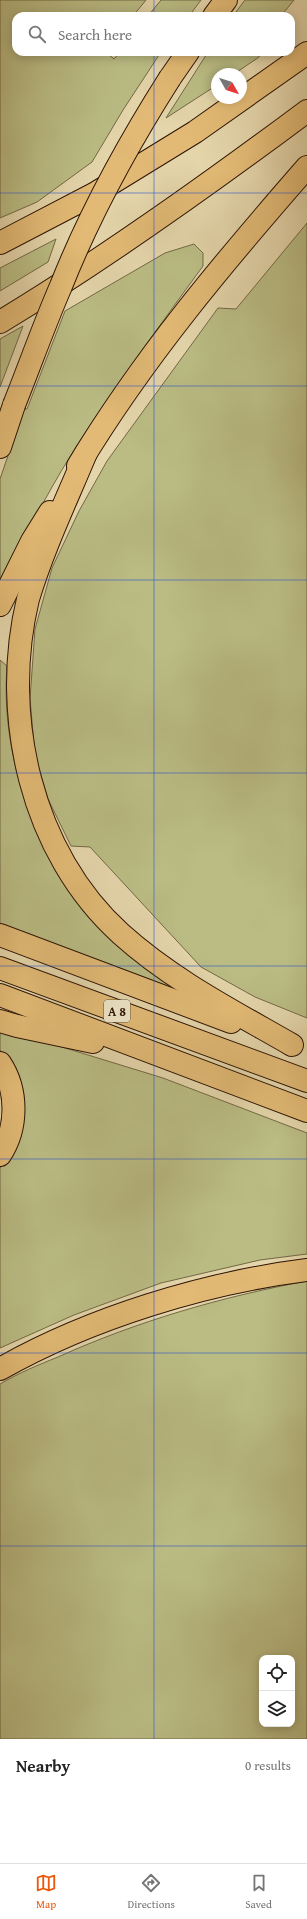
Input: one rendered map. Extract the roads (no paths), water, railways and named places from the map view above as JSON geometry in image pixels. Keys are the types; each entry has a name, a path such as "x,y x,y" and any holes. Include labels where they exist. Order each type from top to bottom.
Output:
{"highway":[{"path":"217,12 226,0"},
{"path":"0,244 94,194 195,132 307,53"},
{"path":"0,447 61,285 80,242 127,149 170,78 185,56"},
{"path":"0,322 120,244 250,154 307,111"},
{"path":"0,605 32,541 86,453 146,363 191,302 307,167"},
{"path":"86,453 27,600 17,651 15,699 18,737 26,778 36,808 52,843 74,881 103,917 120,933 181,980 300,1048"},
{"path":"0,935 300,1048"},
{"name":"A 8","path":"0,968 307,1081"},
{"name":"A 8","path":"0,995 307,1111"},
{"path":"0,1021 17,1026 155,1054"},
{"path":"0,1063 11,1088 13,1108 10,1136 0,1155"},
{"path":"0,1369 84,1329 167,1300 252,1278 307,1270"}]}
